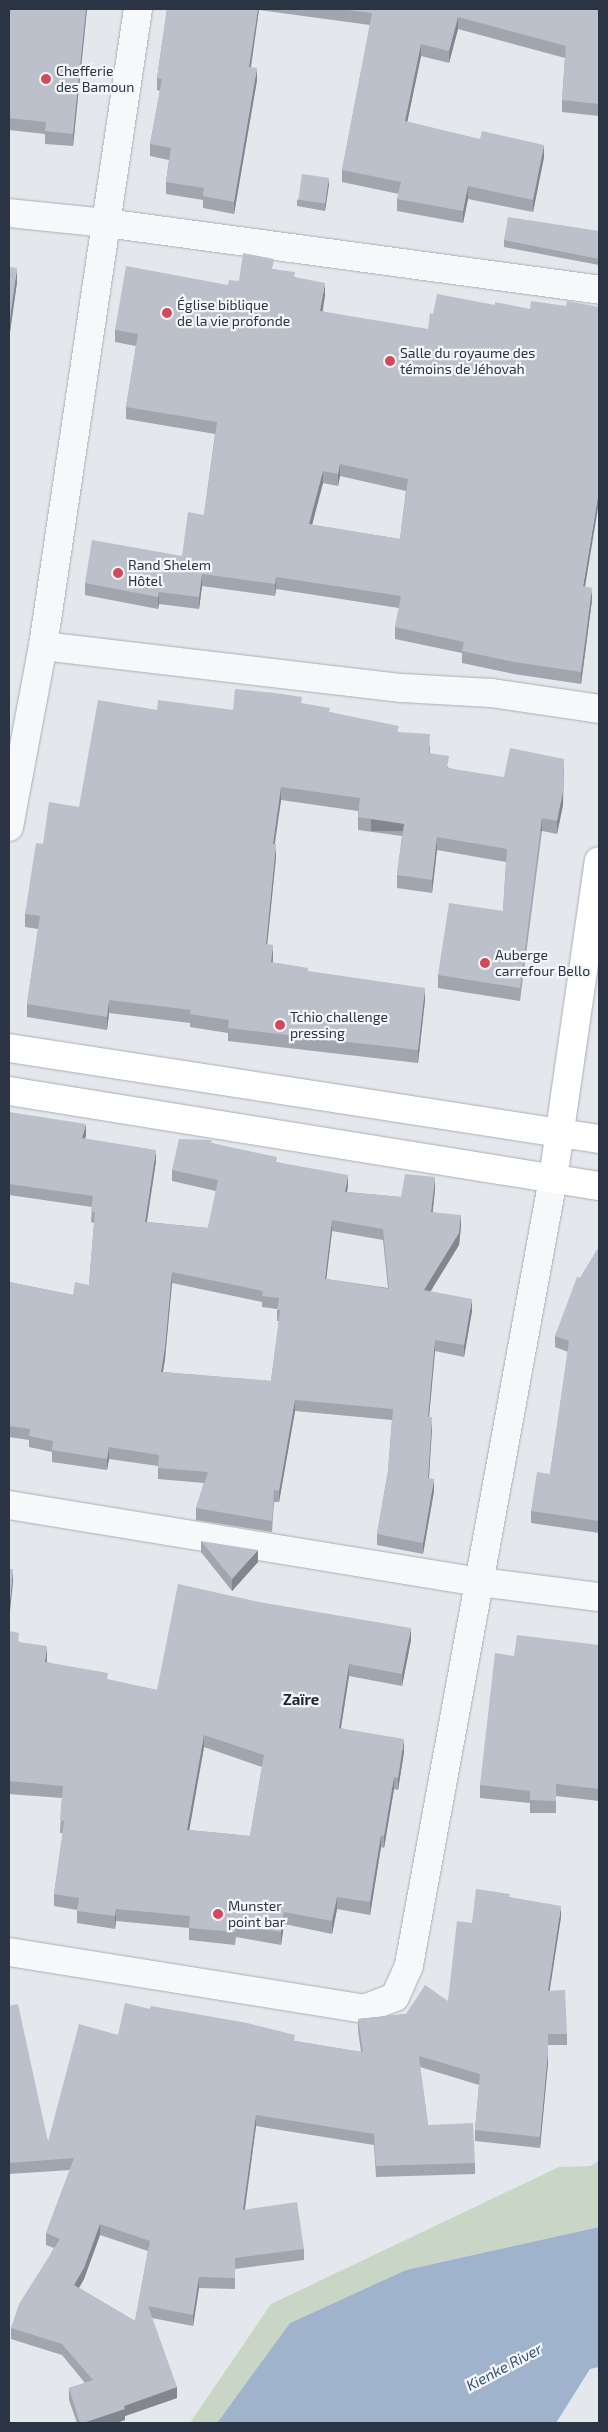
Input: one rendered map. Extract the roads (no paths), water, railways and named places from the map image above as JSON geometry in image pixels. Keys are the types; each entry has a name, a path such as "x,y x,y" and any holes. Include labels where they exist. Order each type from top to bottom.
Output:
{"main road":[{"path":"553,1179 558,1132 599,861"},
{"path":"9,1048 599,1139"},
{"path":"9,1091 599,1186"}],"street":[{"path":"9,827 43,646 138,9"},
{"path":"9,212 106,223 599,290"},
{"path":"43,646 402,688 492,693 599,709"},
{"path":"9,1952 364,2010 395,1997 409,1966 553,1179"},
{"path":"9,1506 480,1582 599,1597"}],"water":[{"name":"Kienke River","path":"599,2227 599,2367 590,2369 556,2423 217,2423 290,2323 406,2270"}],"place":[{"name":"Chefferie des Bamoun","path":"46,79"},
{"name":"Église biblique de la vie profonde","path":"167,313"},
{"name":"Salle du royaume des témoins de Jéhovah","path":"390,361"},
{"name":"Rand Shelem Hôtel","path":"118,573"},
{"name":"Auberge carrefour Bello","path":"485,963"},
{"name":"Tchio challenge pressing","path":"280,1025"},
{"name":"Munster point bar","path":"218,1914"}],"district":[{"name":"Zaïre","path":"301,1700"}]}
